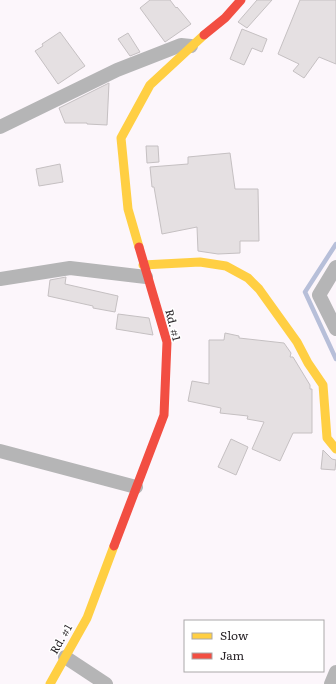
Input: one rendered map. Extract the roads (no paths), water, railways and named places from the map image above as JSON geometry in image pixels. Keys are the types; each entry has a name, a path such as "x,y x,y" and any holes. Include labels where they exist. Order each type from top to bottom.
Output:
{"main road":[{"name":"Rd. #1","path":"50,684 87,618 164,415 167,342 128,209 121,138 150,85 191,46 225,18 241,0"},
{"path":"145,271 200,262 226,266 248,278 259,289 297,342 308,363 323,385 327,438 336,449"}],"street":[{"path":"0,127 117,70 181,45 191,46"},
{"path":"336,267 319,295 336,329"},
{"path":"0,279 70,268 145,271"},
{"path":"0,451 136,487"},
{"path":"65,657 106,684"},
{"path":"331,684 336,672"}],"waterway":[{"path":"336,244 305,292 336,359"}]}
